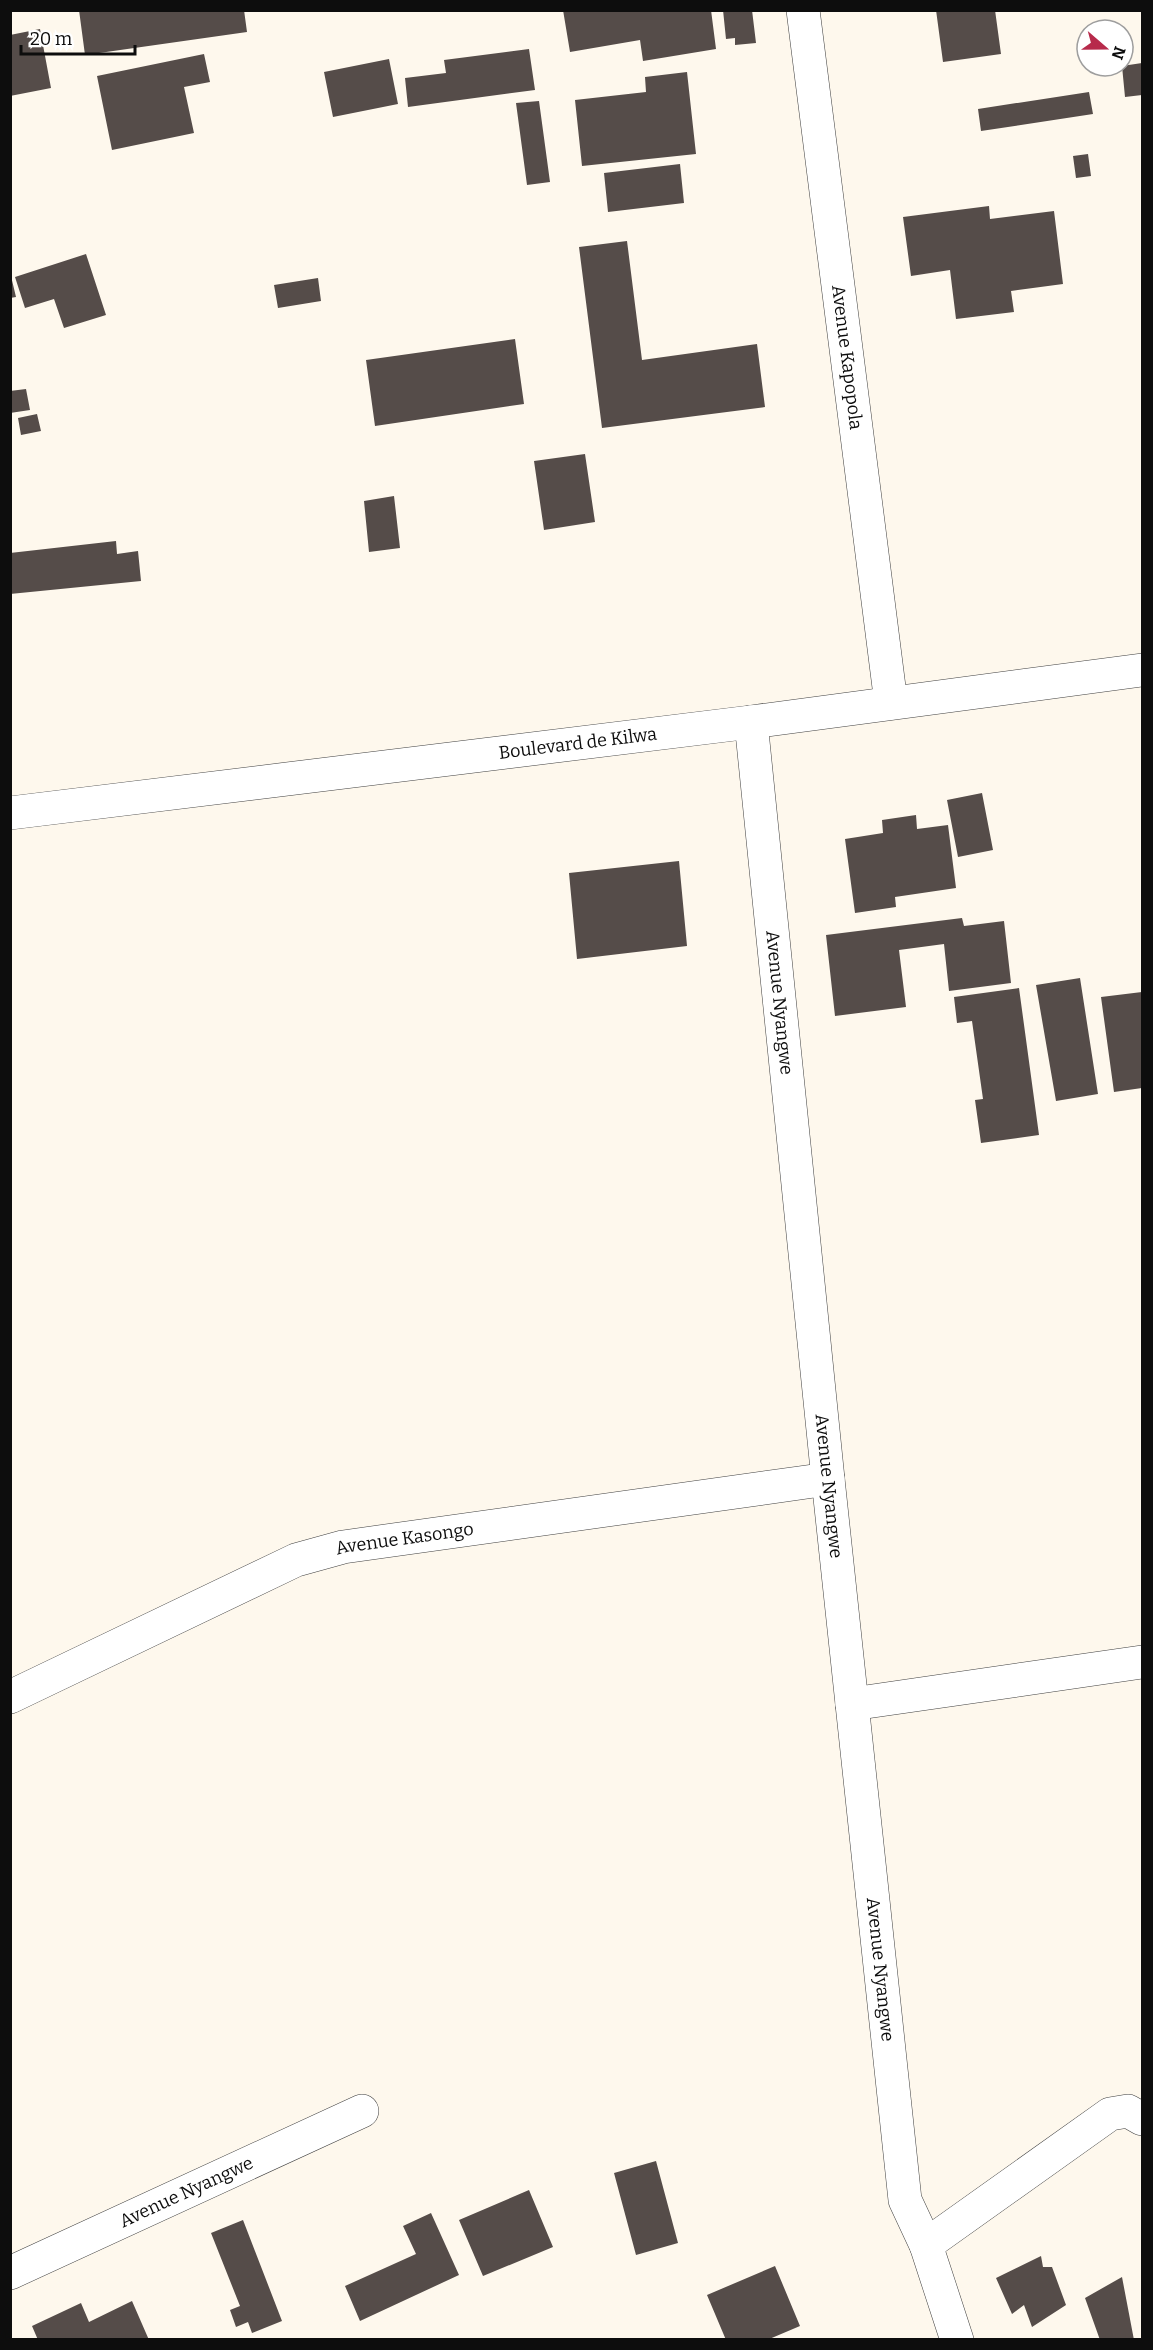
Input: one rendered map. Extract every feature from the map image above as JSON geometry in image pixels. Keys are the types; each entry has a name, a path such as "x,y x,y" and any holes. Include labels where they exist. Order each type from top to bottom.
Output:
{"street":[{"name":"Avenue Kapopola","path":"803,10 891,703"},
{"name":"Boulevard de Kilwa","path":"10,813 751,722 1143,670"},
{"name":"Avenue Nyangwe","path":"751,722 828,1479 905,2200 926,2245 957,2340"},
{"name":"Avenue Kasongo","path":"10,1697 296,1560 343,1547 828,1479"},
{"path":"852,1704 1143,1662"},
{"name":"Avenue Nyangwe","path":"10,2273 362,2111"},
{"path":"926,2245 1110,2114 1128,2111 1143,2119"}],"building":[{"path":"79,10 244,10 247,32 85,55"},
{"path":"563,10 711,10 716,49 643,61 640,40 570,52"},
{"path":"723,10 752,10 756,43 735,45 735,38 726,39"},
{"path":"936,10 995,10 1001,54 943,62"},
{"path":"40,29 51,88 10,96 10,35"},
{"path":"529,49 535,90 408,107 405,78 446,73 444,60"},
{"path":"204,54 210,82 184,87 194,133 112,150 97,76"},
{"path":"389,59 398,104 333,117 324,72"},
{"path":"1142,63 1142,95 1125,97 1123,78 1135,78 1135,64"},
{"path":"687,72 696,154 582,166 575,100 646,92 645,77"},
{"path":"1089,92 1093,114 981,131 978,109"},
{"path":"539,101 550,182 527,185 516,103"},
{"path":"1088,154 1091,176 1076,178 1073,156"},
{"path":"680,164 684,203 608,212 604,173"},
{"path":"989,206 990,219 1054,211 1063,284 1011,291 1014,312 956,319 950,270 911,276 903,217"},
{"path":"627,241 642,360 757,344 765,407 602,428 579,247"},
{"path":"86,254 106,315 64,328 54,299 25,308 15,277"},
{"path":"10,272 16,297 10,298"},
{"path":"318,278 321,301 278,308 274,285"},
{"path":"515,339 524,404 375,426 366,360"},
{"path":"26,389 30,410 10,413 10,391"},
{"path":"37,414 41,431 21,435 18,418"},
{"path":"585,454 595,522 544,530 534,461"},
{"path":"394,496 400,548 369,552 364,501"},
{"path":"116,541 117,554 138,551 141,581 10,594 10,553"},
{"path":"982,793 993,850 958,857 947,800"},
{"path":"916,815 917,829 948,825 956,888 895,897 896,907 855,913 845,839 883,833 882,820"},
{"path":"679,861 687,946 577,959 569,873"},
{"path":"962,918 964,926 1004,921 1011,983 949,991 944,944 899,950 906,1007 835,1016 826,935"},
{"path":"1080,978 1098,1094 1056,1101 1036,985"},
{"path":"1019,988 1039,1135 981,1143 975,1100 983,1099 972,1021 957,1023 954,997"},
{"path":"1142,992 1142,1088 1114,1092 1101,997"},
{"path":"656,2161 678,2243 636,2255 614,2173"},
{"path":"529,2190 553,2247 483,2276 459,2220"},
{"path":"431,2213 459,2275 360,2321 345,2286 416,2254 403,2226"},
{"path":"243,2220 282,2321 252,2333 248,2322 236,2327 230,2310 240,2306 211,2233"},
{"path":"1041,2256 1043,2267 1052,2267 1066,2305 1032,2327 1024,2305 1012,2314 996,2278"},
{"path":"775,2266 800,2326 767,2340 726,2340 707,2295"},
{"path":"1122,2277 1134,2340 1100,2340 1085,2298"},
{"path":"132,2301 149,2340 38,2340 32,2326 81,2303 89,2322"}]}
